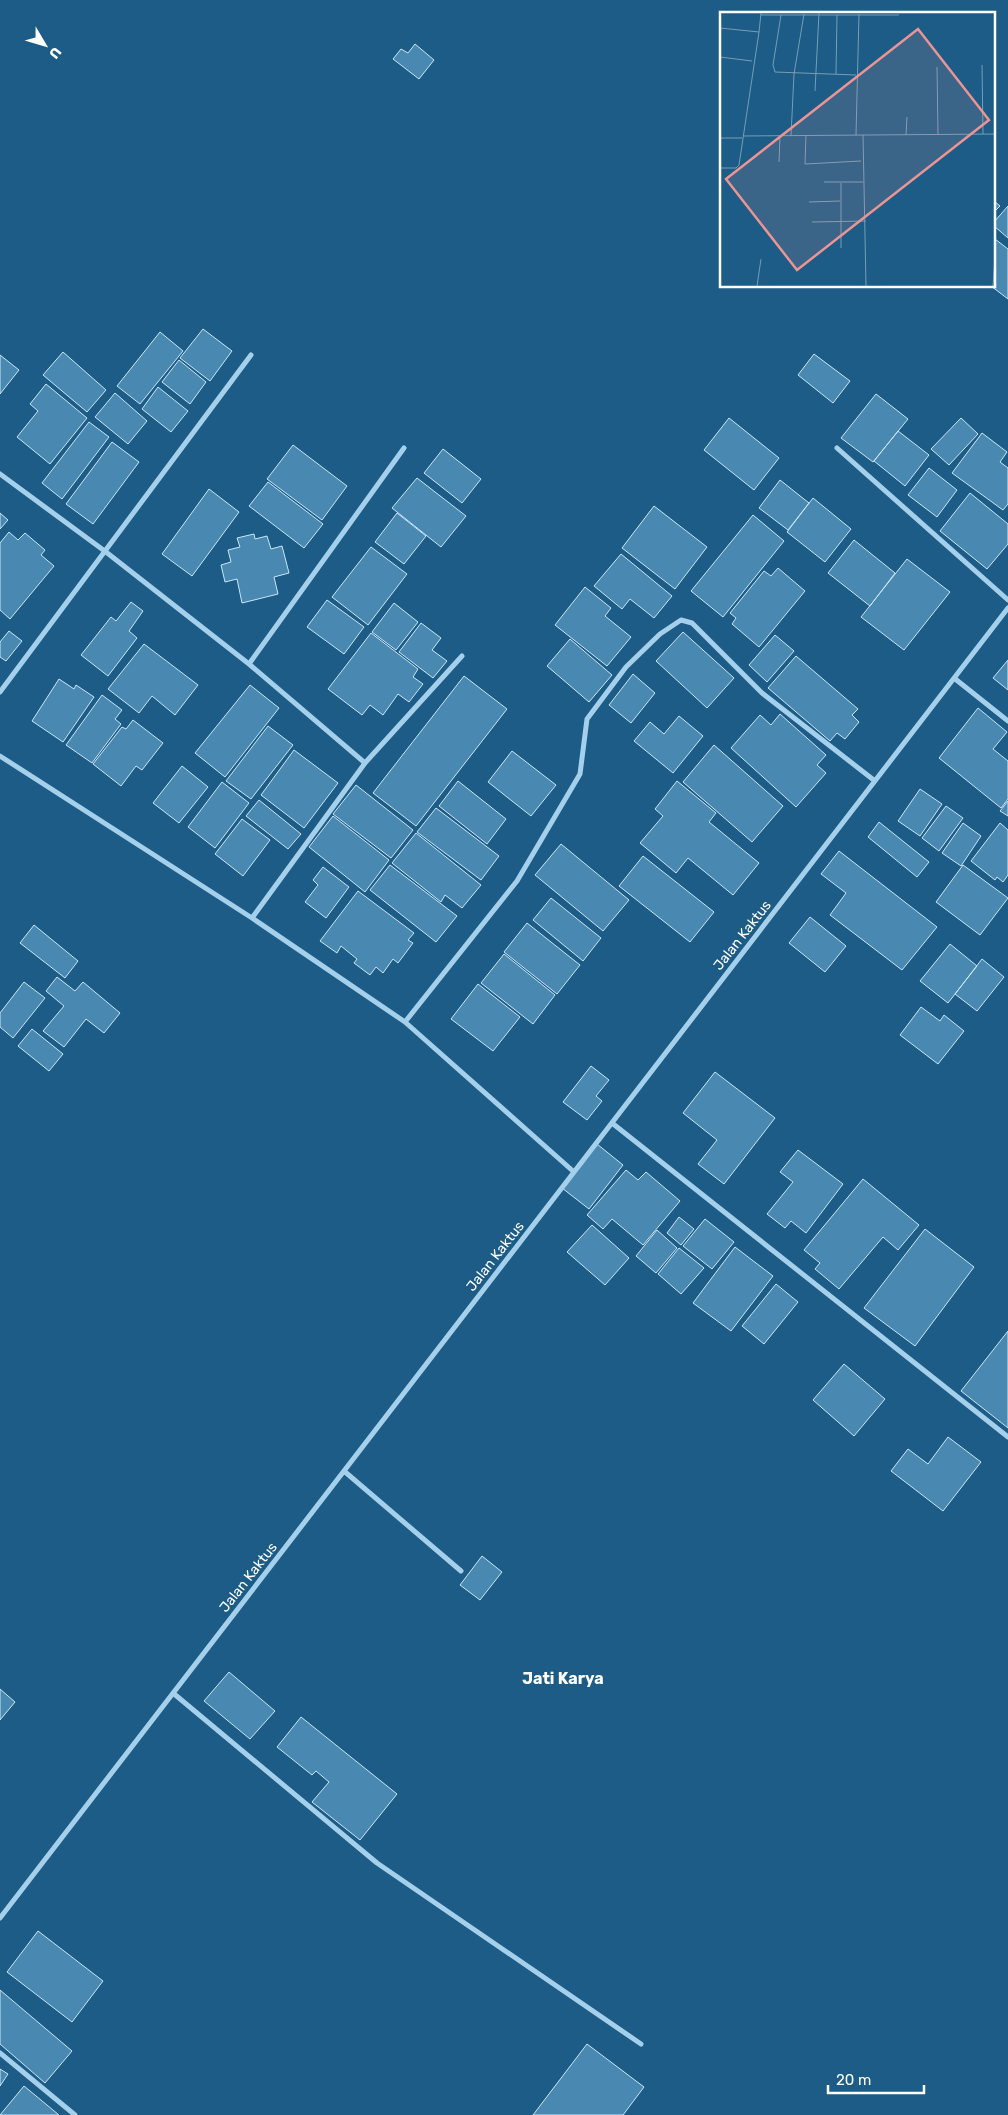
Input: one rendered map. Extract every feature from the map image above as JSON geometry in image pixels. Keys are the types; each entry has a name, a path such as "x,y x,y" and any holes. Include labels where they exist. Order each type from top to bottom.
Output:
{"street":[{"path":"0,692 251,355"},
{"path":"248,664 404,448"},
{"path":"837,448 1008,600"},
{"path":"0,474 106,552 248,664 365,763"},
{"name":"Jalan Kaktus","path":"0,1918 1008,608"},
{"path":"405,1022 517,881 580,774 587,719 626,667 660,634 681,620 692,622 762,693 875,781"},
{"path":"252,918 365,763 462,656"},
{"path":"954,678 1008,721"},
{"path":"0,756 252,918 405,1022 574,1172"},
{"path":"612,1123 1008,1436"},
{"path":"344,1471 461,1571"},
{"path":"174,1693 377,1863 642,2044"},
{"path":"0,2053 74,2115"}],"building":[{"path":"415,44 434,60 419,79 393,59 401,49 408,53"},
{"path":"1008,206 1008,238 996,228 996,220"},
{"path":"996,240 1008,249 1008,299 994,288 996,288"},
{"path":"203,329 232,351 210,381 180,358"},
{"path":"160,332 183,351 140,404 117,386"},
{"path":"63,352 106,390 87,412 43,375"},
{"path":"814,354 850,381 833,403 798,375"},
{"path":"0,355 19,370 0,394"},
{"path":"179,360 206,382 190,404 162,382"},
{"path":"46,384 87,418 50,464 17,437 38,411 30,404"},
{"path":"158,387 188,411 171,432 142,409"},
{"path":"115,393 147,421 128,444 95,417"},
{"path":"876,394 908,419 873,462 841,438"},
{"path":"729,418 779,458 754,490 704,450"},
{"path":"961,418 978,434 949,465 931,449"},
{"path":"89,422 109,437 62,499 42,483"},
{"path":"898,431 929,455 905,486 874,461"},
{"path":"982,433 1007,452 1000,462 1008,468 1008,504 1003,510 952,473"},
{"path":"112,442 139,462 93,524 66,504"},
{"path":"293,445 347,486 322,520 267,479"},
{"path":"443,449 481,479 462,503 424,473"},
{"path":"929,468 957,490 937,517 908,495"},
{"path":"417,478 466,516 441,547 392,508"},
{"path":"780,480 809,503 788,530 759,508"},
{"path":"268,482 323,524 304,548 249,506"},
{"path":"209,489 239,512 192,576 162,554"},
{"path":"970,493 1008,524 1008,544 987,569 940,531"},
{"path":"813,498 851,529 825,562 787,532"},
{"path":"654,506 707,547 675,589 622,548"},
{"path":"0,513 8,520 0,529"},
{"path":"397,513 426,536 404,564 375,542"},
{"path":"753,515 784,541 723,617 691,591"},
{"path":"9,532 18,540 25,533 45,550 41,555 54,566 10,619 0,610 0,543"},
{"path":"254,534 255,539 267,536 271,549 282,546 289,573 274,577 278,594 242,603 237,579 225,582 221,565 231,562 228,550 240,547 237,538"},
{"path":"854,540 895,573 870,606 828,573"},
{"path":"371,547 407,574 368,625 332,597"},
{"path":"621,554 672,596 654,618 630,599 622,609 594,586"},
{"path":"907,559 950,592 904,650 861,617"},
{"path":"778,568 805,591 759,647 732,624 736,618 730,613 764,571 771,576"},
{"path":"585,587 611,608 605,616 631,637 607,666 555,625"},
{"path":"327,600 364,627 344,654 307,627"},
{"path":"131,602 143,611 129,631 137,638 108,676 81,655 111,617 116,621"},
{"path":"394,603 418,622 396,650 372,632"},
{"path":"421,623 441,638 432,650 447,661 433,678 399,652"},
{"path":"9,631 22,641 6,661 0,657 0,642"},
{"path":"683,632 734,678 707,708 656,661"},
{"path":"371,633 418,669 413,677 423,684 409,702 398,694 383,715 370,705 362,715 328,689"},
{"path":"775,635 794,651 767,682 749,665"},
{"path":"570,639 612,675 589,702 547,666"},
{"path":"144,644 198,685 175,715 152,696 139,713 108,689"},
{"path":"796,656 858,709 852,715 859,722 845,739 837,733 830,741 768,688"},
{"path":"1008,660 1008,690 993,678"},
{"path":"633,674 655,693 631,723 609,705"},
{"path":"464,676 507,709 416,826 373,793"},
{"path":"59,679 74,689 76,685 94,697 63,742 32,721"},
{"path":"250,685 279,708 225,777 195,753"},
{"path":"102,695 122,710 115,719 121,724 92,763 66,745"},
{"path":"978,708 1007,732 993,749 1008,761 1008,799 1001,808 939,758"},
{"path":"780,714 826,755 817,765 826,773 796,807 731,748 760,715 771,725"},
{"path":"679,716 703,736 673,773 634,741 650,722 664,734"},
{"path":"133,720 163,743 142,770 136,766 121,786 93,764 122,727 126,729"},
{"path":"268,726 293,745 251,799 226,781"},
{"path":"714,745 783,806 752,842 683,782"},
{"path":"294,750 338,783 304,828 261,795"},
{"path":"512,751 556,785 531,816 488,782"},
{"path":"182,766 208,787 179,823 153,803"},
{"path":"458,781 506,819 487,844 439,806"},
{"path":"677,781 716,813 709,822 759,863 733,895 688,858 676,873 640,843 663,816 655,809"},
{"path":"222,782 249,803 215,848 188,827"},
{"path":"356,785 413,830 391,858 333,814"},
{"path":"920,789 942,804 920,836 898,821"},
{"path":"259,800 301,834 288,849 246,816"},
{"path":"1008,801 1008,816 1000,811"},
{"path":"946,806 963,818 939,851 922,838"},
{"path":"436,808 499,856 481,880 417,832"},
{"path":"333,816 389,860 365,892 309,847"},
{"path":"242,819 270,840 243,876 215,854"},
{"path":"879,822 929,862 917,877 868,837"},
{"path":"963,823 981,836 961,866 942,853"},
{"path":"1000,823 1008,830 1008,875 1003,882 997,877 995,880 971,861"},
{"path":"416,833 481,885 462,908 445,895 441,902 392,863"},
{"path":"561,844 629,900 603,931 535,875"},
{"path":"839,851 937,927 902,970 830,915 846,893 821,874"},
{"path":"643,856 714,912 690,942 619,886"},
{"path":"390,865 457,916 436,942 370,890"},
{"path":"963,865 1008,898 980,935 936,902"},
{"path":"323,867 349,887 326,918 305,902 318,885 313,880"},
{"path":"358,891 414,933 408,940 413,943 398,963 393,959 383,973 376,967 370,975 354,963 357,959 341,946 337,953 320,941"},
{"path":"551,898 601,938 583,961 533,920"},
{"path":"810,917 846,946 825,972 789,943"},
{"path":"527,923 580,965 557,994 504,952"},
{"path":"34,925 78,961 65,978 20,943"},
{"path":"950,944 977,966 948,1003 920,981"},
{"path":"504,954 555,995 533,1024 481,983"},
{"path":"982,959 1004,977 977,1011 955,994"},
{"path":"57,977 75,991 83,982 120,1013 104,1033 86,1019 64,1047 43,1031 64,1006 46,991"},
{"path":"24,982 45,998 13,1038 0,1027 0,1013"},
{"path":"478,984 520,1017 493,1051 451,1019"},
{"path":"921,1007 940,1021 944,1015 964,1031 938,1064 900,1035"},
{"path":"32,1029 63,1054 49,1071 18,1046"},
{"path":"591,1066 609,1080 596,1096 602,1101 587,1120 563,1102"},
{"path":"715,1072 775,1118 724,1184 698,1164 717,1140 683,1113"},
{"path":"597,1144 623,1165 589,1209 562,1188"},
{"path":"798,1150 843,1184 806,1233 791,1221 785,1228 767,1214 793,1182 780,1172"},
{"path":"626,1170 638,1180 646,1172 680,1201 643,1245 612,1219 603,1229 587,1215"},
{"path":"863,1179 919,1225 898,1250 883,1237 839,1289 815,1269 820,1263 804,1250"},
{"path":"679,1217 694,1229 681,1245 667,1233"},
{"path":"705,1219 734,1242 712,1269 683,1246"},
{"path":"592,1225 629,1258 605,1285 567,1252"},
{"path":"925,1229 974,1267 915,1346 864,1308"},
{"path":"657,1230 677,1248 656,1273 636,1256"},
{"path":"735,1247 773,1276 731,1331 693,1303"},
{"path":"679,1248 704,1268 681,1294 658,1274"},
{"path":"776,1284 798,1302 764,1344 742,1326"},
{"path":"1008,1331 1008,1428 961,1391"},
{"path":"844,1364 885,1399 854,1436 813,1400"},
{"path":"948,1437 981,1462 943,1511 891,1471 908,1449 928,1464"},
{"path":"482,1556 502,1572 480,1600 460,1585"},
{"path":"229,1672 275,1711 250,1739 204,1701"},
{"path":"0,1689 15,1702 0,1720"},
{"path":"301,1717 397,1794 360,1840 312,1802 329,1782 316,1771 312,1775 277,1747"},
{"path":"38,1931 103,1981 72,2022 7,1972"},
{"path":"0,1990 72,2051 45,2083 0,2044"},
{"path":"587,2044 644,2087 623,2115 533,2115"},
{"path":"0,2069 8,2074 0,2086"},
{"path":"24,2086 59,2115 0,2115"}],"district":[{"name":"Jati Karya","path":"563,1678"}]}
